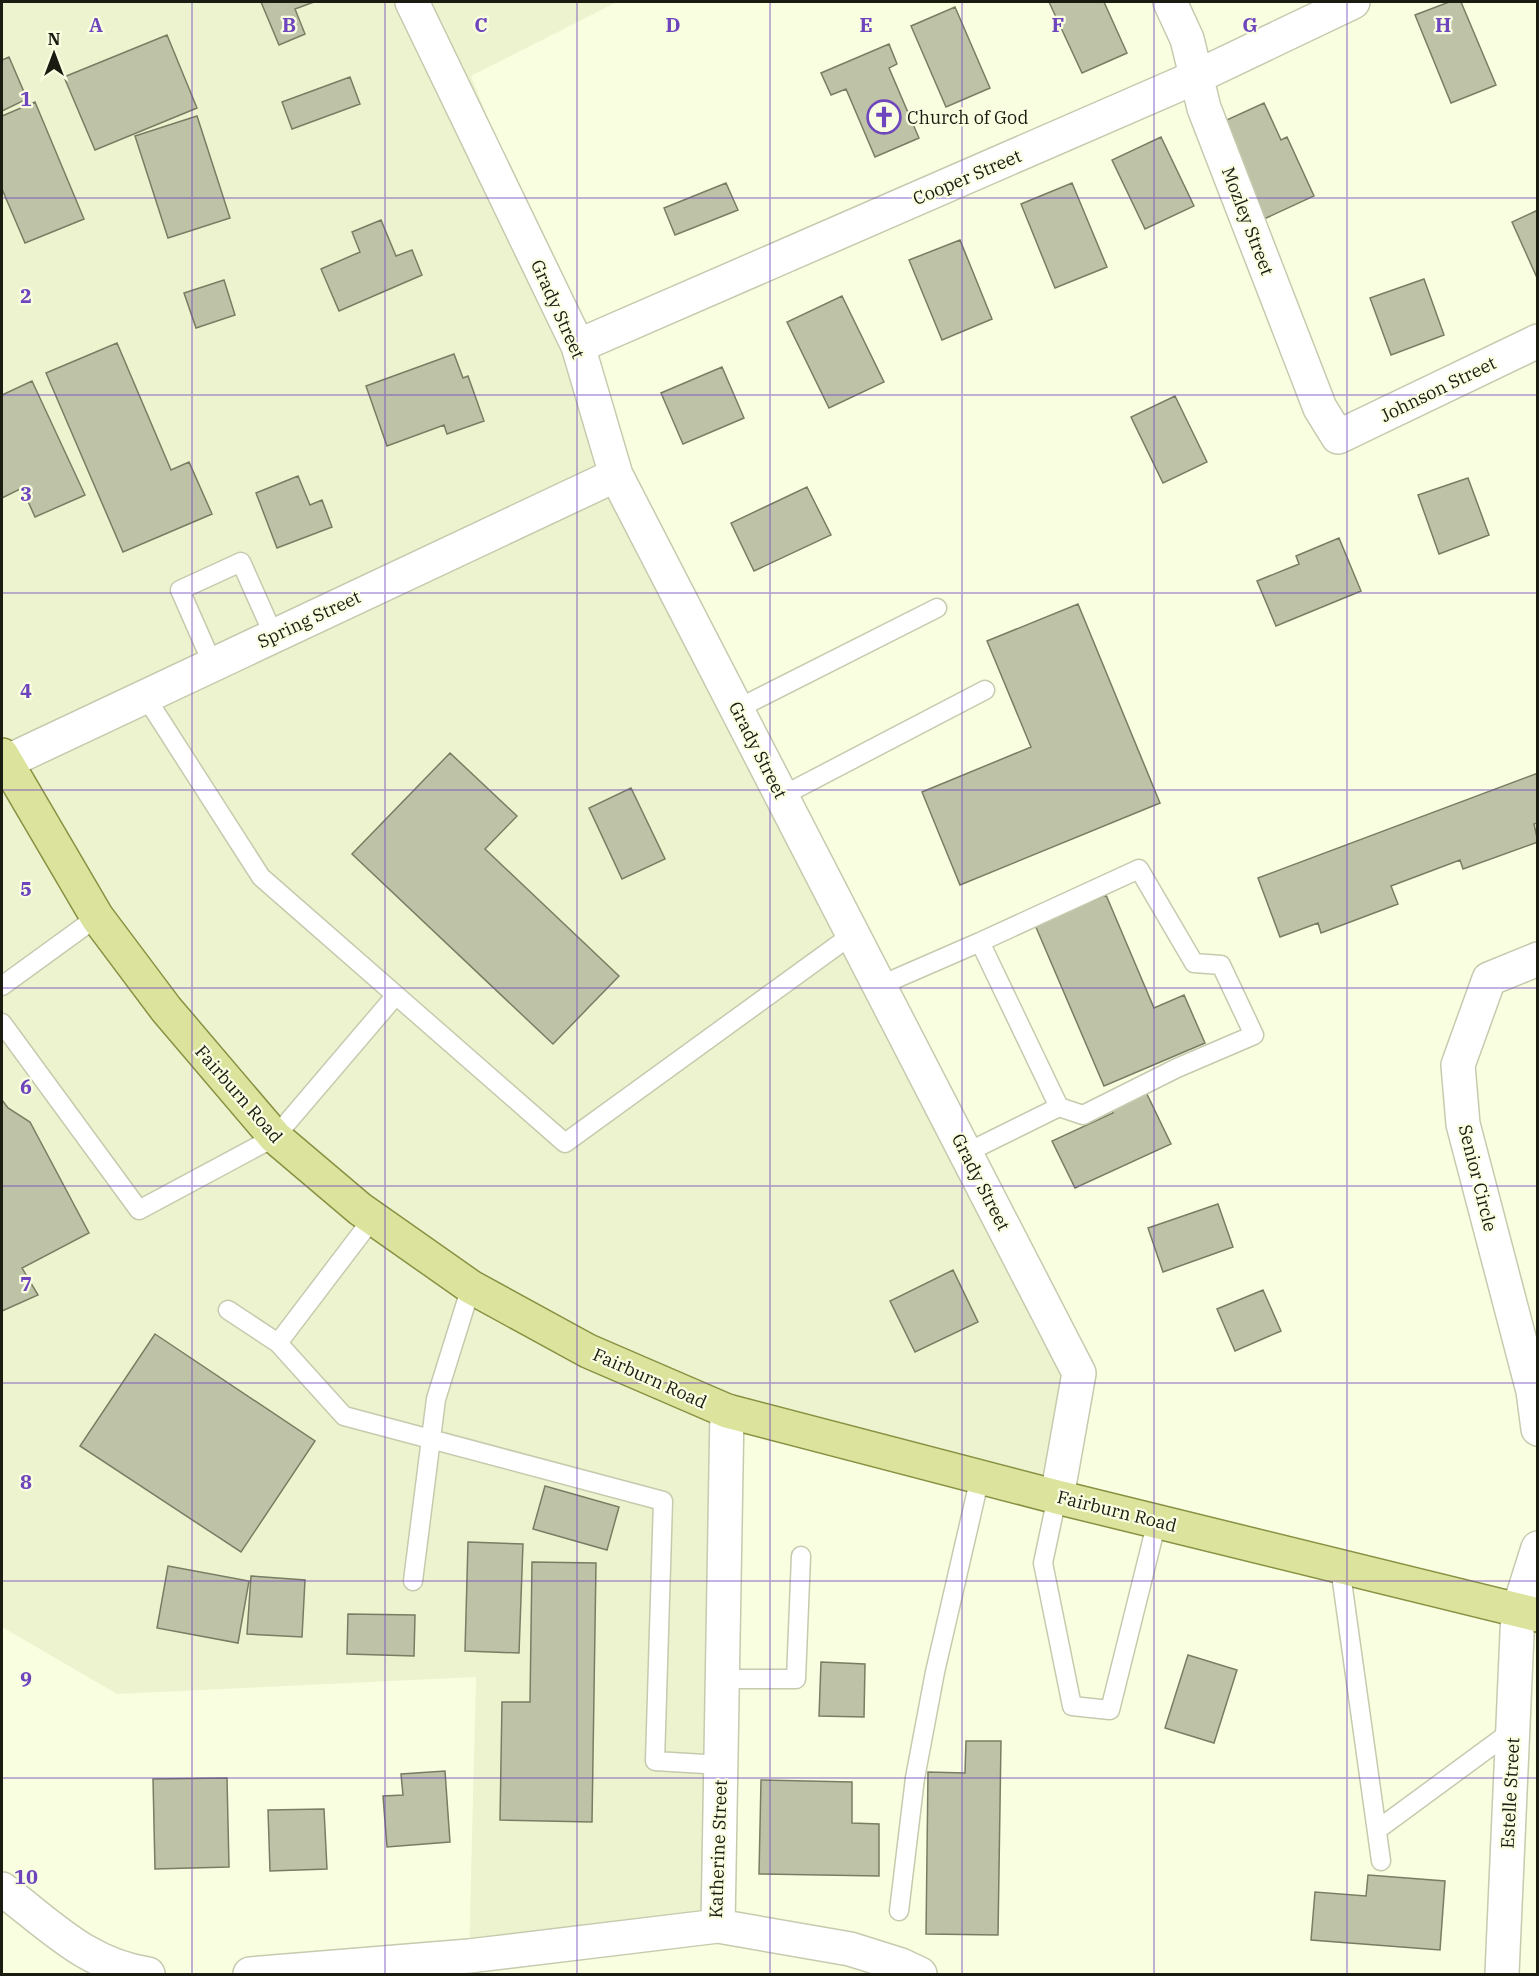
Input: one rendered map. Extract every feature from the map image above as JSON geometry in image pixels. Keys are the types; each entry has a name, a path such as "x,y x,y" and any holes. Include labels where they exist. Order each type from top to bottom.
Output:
{"main road":[{"name":"Fairburn Road","path":"3,760 97,917 166,1009 275,1137 373,1218 471,1287 588,1351 727,1411 1057,1497 1528,1613"}],"street":[{"name":"Grady Street","path":"412,2 578,346 616,475 1079,1373 1057,1497"},
{"name":"Mozley Street","path":"1170,2 1187,39 1204,108 1320,408 1338,437"},
{"name":"Cooper Street","path":"578,346 1196,77 1353,2"},
{"name":"Johnson Street","path":"1338,437 1538,341"},
{"name":"Spring Street","path":"3,760 213,665 616,475"},
{"name":"Senior Circle","path":"1538,959 1490,979 1458,1065 1463,1124 1533,1391 1538,1429"},
{"name":"Katherine Street","path":"250,1974 469,1965 718,1926 727,1411"},
{"path":"1528,1613 1538,1548"},
{"name":"Estelle Street","path":"1502,1974 1513,1731 1528,1613"},
{"path":"2,1889 59,1936 92,1957 135,1973 148,1974"},
{"path":"718,1926 850,1949 901,1965 920,1974"}],"lane":[{"path":"213,665 180,590 190,585 241,562 274,636"},
{"path":"737,709 937,609"},
{"path":"782,796 985,690"},
{"path":"145,696 261,877 565,1143 853,934"},
{"path":"879,986 1139,869 1194,963 1221,964 1254,1035 1177,1068 1083,1115 1059,1107 966,1153"},
{"path":"2,986 97,917"},
{"path":"980,942 1059,1107"},
{"path":"2,1023 139,1210 275,1137 396,995"},
{"path":"278,1343 373,1218"},
{"path":"413,1581 436,1399 471,1287"},
{"path":"228,1310 278,1343 344,1416 663,1502 655,1761 721,1765"},
{"path":"899,1911 915,1778 935,1672 980,1477"},
{"path":"1057,1497 1043,1563 1072,1706 1110,1710 1157,1521"},
{"path":"722,1679 796,1679 801,1556"},
{"path":"1340,1567 1381,1862"},
{"path":"1377,1830 1513,1731"}],"shaded area":[{"path":"2,2 617,2 471,76 578,346 616,475 1079,1373 1057,1497 727,1412 718,1926 469,1956 476,1677 117,1694 2,1627"}],"building":[{"path":"261,2 314,2 295,9 305,34 279,45"},
{"path":"1049,2 1104,2 1127,53 1082,73"},
{"path":"1449,2 1461,2 1496,85 1451,103 1415,15"},
{"path":"955,7 990,88 946,107 911,26"},
{"path":"167,35 197,108 95,150 64,77"},
{"name":"Church of God","path":"889,44 897,64 889,68 919,138 875,157 846,89 831,95 821,73"},
{"path":"9,57 27,99 2,111 2,60"},
{"path":"350,77 360,104 292,129 282,102"},
{"path":"35,102 84,219 25,243 2,189 2,116"},
{"path":"1264,103 1281,140 1287,137 1314,196 1264,219 1220,123"},
{"path":"197,116 230,218 168,238 135,136"},
{"path":"1161,137 1194,206 1145,229 1112,160"},
{"path":"726,183 738,210 675,235 664,208"},
{"path":"1072,183 1107,267 1055,288 1021,204"},
{"path":"1538,210 1538,280 1512,222"},
{"path":"381,220 396,256 412,250 422,275 339,311 321,269 360,252 352,232"},
{"path":"960,240 992,319 942,340 909,260"},
{"path":"1424,279 1444,335 1391,355 1370,298"},
{"path":"224,280 235,315 196,328 184,293"},
{"path":"842,296 884,382 829,408 787,322"},
{"path":"117,343 171,470 189,462 212,514 123,552 46,373"},
{"path":"454,354 463,378 468,376 484,421 447,434 444,425 387,446 366,386"},
{"path":"722,367 744,418 683,444 661,393"},
{"path":"32,381 85,495 35,517 22,488 2,498 2,395"},
{"path":"1175,396 1207,462 1163,483 1131,417"},
{"path":"298,476 310,505 322,500 332,527 277,548 256,493"},
{"path":"1468,478 1489,535 1439,554 1418,495"},
{"path":"807,487 831,535 754,571 731,523"},
{"path":"1339,538 1361,591 1276,626 1257,581 1299,564 1296,556"},
{"path":"1078,604 1160,803 960,885 922,792 1031,747 987,641"},
{"path":"450,753 517,816 485,849 619,976 553,1044 352,854"},
{"path":"1538,773 1538,823 1534,824 1538,842 1463,869 1460,860 1391,886 1398,904 1321,933 1318,923 1280,937 1258,878"},
{"path":"631,788 665,859 622,879 589,808"},
{"path":"1106,895 1154,1008 1184,995 1205,1043 1104,1086 1035,925"},
{"path":"1144,1088 1171,1144 1075,1188 1052,1141 1113,1113 1109,1105"},
{"path":"2,1100 8,1108 30,1122 89,1233 22,1268 38,1295 2,1311"},
{"path":"1218,1204 1233,1247 1163,1272 1148,1228"},
{"path":"953,1270 978,1322 915,1352 890,1301"},
{"path":"1263,1290 1281,1331 1235,1351 1217,1309"},
{"path":"155,1334 315,1441 241,1552 80,1446"},
{"path":"545,1486 619,1507 607,1550 533,1529"},
{"path":"468,1542 523,1544 519,1653 465,1651"},
{"path":"532,1562 596,1563 592,1822 500,1820 502,1702 530,1702"},
{"path":"168,1566 249,1581 238,1643 157,1628"},
{"path":"251,1576 305,1580 302,1637 247,1634"},
{"path":"348,1614 415,1615 414,1656 347,1654"},
{"path":"1188,1655 1237,1670 1214,1743 1165,1728"},
{"path":"821,1662 865,1664 864,1717 819,1716"},
{"path":"966,1741 1001,1741 998,1935 926,1934 928,1772 965,1773"},
{"path":"445,1771 450,1842 387,1847 383,1796 403,1795 401,1774"},
{"path":"227,1778 229,1867 155,1869 153,1779"},
{"path":"761,1780 852,1782 852,1823 879,1824 879,1876 759,1874"},
{"path":"324,1809 327,1869 270,1871 268,1810"},
{"path":"1368,1875 1445,1881 1440,1950 1311,1940 1315,1892 1366,1896"}],"place":[{"name":"Church of God","path":"884,117"}]}
